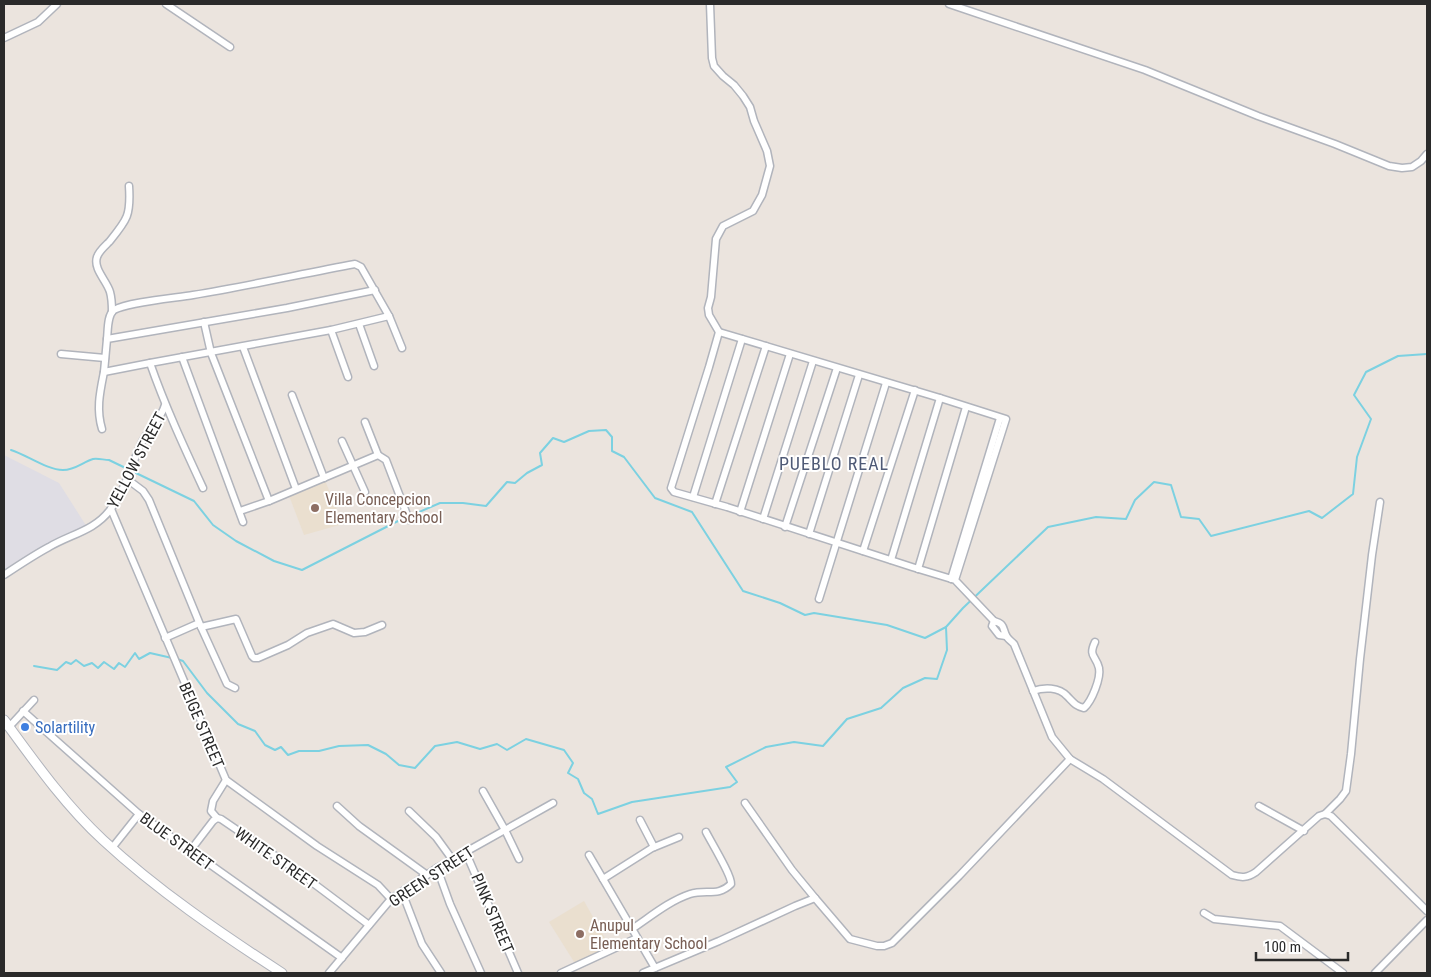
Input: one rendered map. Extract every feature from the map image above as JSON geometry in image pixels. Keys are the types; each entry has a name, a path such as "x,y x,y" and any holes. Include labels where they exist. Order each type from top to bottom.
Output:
{"street":[{"path":"4,38 38,22 57,4"},
{"path":"166,4 230,47"},
{"path":"710,4 714,66 744,96 767,150 770,166 762,195 753,212 723,226 716,239 711,297 708,308 709,315 719,332 1006,419 953,579"},
{"path":"949,4 1145,70 1389,166 1412,167 1421,162 1427,154"},
{"path":"102,429 98,418 98,405 112,312 110,291 96,264 96,258 124,225 129,214 129,186"},
{"path":"112,312 128,306 355,264 360,265 375,290 389,316 402,348"},
{"path":"107,339 287,308 375,290"},
{"path":"104,372 182,357 243,348 389,316"},
{"path":"204,322 211,353 268,501"},
{"path":"359,324 374,366"},
{"path":"331,330 348,377"},
{"path":"719,332 671,488 674,492 953,579 994,621 1000,622 1005,628 1006,636 1014,644 1052,737 1070,759 1103,779 1232,875 1241,878 1248,877 1256,872 1319,816 1325,814 1346,791 1352,754 1360,659 1372,555 1380,502"},
{"path":"693,498 742,339"},
{"path":"715,504 766,346"},
{"path":"243,348 296,489"},
{"path":"61,354 105,358"},
{"path":"740,512 790,354"},
{"path":"182,357 243,522"},
{"path":"762,519 813,361"},
{"path":"150,363 165,405 175,423 182,444 203,488"},
{"path":"785,527 837,368"},
{"path":"809,534 859,375"},
{"path":"819,598 886,382"},
{"path":"863,551 915,390"},
{"path":"292,395 324,478"},
{"path":"891,560 940,398"},
{"name":"YELLOW STREET","path":"4,575 51,546 86,531 99,523 111,509 141,443 165,405"},
{"path":"918,569 966,407"},
{"path":"365,422 378,455 386,460 409,520"},
{"path":"342,441 365,492"},
{"path":"240,511 378,455"},
{"path":"127,477 143,491 149,500 200,625 227,684 235,688"},
{"name":"BEIGE STREET","path":"111,509 226,780 318,846 378,885 392,899"},
{"path":"165,638 200,625 236,619 252,656 258,658 288,645 307,633 333,624 354,633 365,632 382,625"},
{"path":"1033,691 1040,689 1057,690 1063,692 1078,707 1084,708 1088,705 1100,676 1099,666 1091,651 1095,642"},
{"path":"34,700 23,711 6,723 66,800 112,848 184,907 282,973"},
{"name":"BLUE STREET","path":"23,711 139,814 342,958"},
{"path":"745,803 792,870 850,939 884,946 892,943 1070,759"},
{"path":"217,818 211,811 213,801 226,780"},
{"path":"483,791 519,859"},
{"name":"GREEN STREET","path":"330,973 392,899 437,868 553,802"},
{"path":"337,806 359,826 427,875"},
{"path":"1259,806 1304,831"},
{"path":"409,812 436,837 452,859"},
{"path":"112,848 139,814"},
{"path":"1325,814 1331,816 1427,911"},
{"name":"WHITE STREET","path":"190,852 217,818 293,868 369,925"},
{"path":"640,820 654,847"},
{"path":"632,929 676,900 691,894 716,893 732,884 730,875 706,832"},
{"path":"602,879 654,847 678,837"},
{"name":"PINK STREET","path":"466,853 518,973"},
{"path":"589,855 655,968"},
{"path":"437,868 450,904 481,973"},
{"path":"402,892 422,944 441,973"},
{"path":"643,973 815,898"},
{"path":"1204,913 1214,919 1280,926 1343,973"},
{"path":"1375,973 1427,920"},
{"path":"561,973 637,938"}],"shaded area":[{"path":"4,455 59,483 87,527 4,574"},
{"name":"Villa Concepcion Elementary School","path":"324,478 343,524 304,535 288,493"},
{"name":"Anupul Elementary School","path":"584,901 610,947 576,965 549,922"}],"waterway":[{"path":"177,659 183,661 207,693 238,724 255,731 265,745 275,750 281,747 288,755 299,751 319,751 339,746 368,745 386,754 399,765 415,768 435,746 457,742 480,749 497,744 507,750 526,739 564,750 573,763 568,773 578,779 584,793 592,799 598,814 632,802 730,787 737,782 726,767 766,747 794,742 823,746 847,719 881,708 903,688 925,678 937,679 947,650 946,627 963,608 1048,527 1096,517 1126,519 1135,500 1154,482 1171,485 1181,517 1199,519 1211,536 1309,511 1322,518 1353,494 1357,457 1371,419 1354,395 1366,372 1398,356 1427,354"},
{"path":"11,450 50,468 63,470 71,469 93,459 109,460 194,501 213,525 236,541 274,561 302,570 396,522 440,503 486,506 507,482 515,483 527,473 542,465 540,453 553,438 564,442 589,431 606,430 612,437 612,451 624,457 655,498 692,512 743,591 780,603 805,615 814,613 887,625 925,638 946,627"},
{"path":"34,666 57,670 66,662 71,664 76,660 84,666 92,663 98,668 104,662 114,669 119,663 125,667 135,653 139,659 150,653 172,658"}],"place":[{"name":"Villa Concepcion Elementary School","path":"315,508"},
{"name":"Solartility","path":"25,727"},
{"name":"Anupul Elementary School","path":"580,934"}],"district":[{"name":"PUEBLO REAL","path":"834,464"}]}
